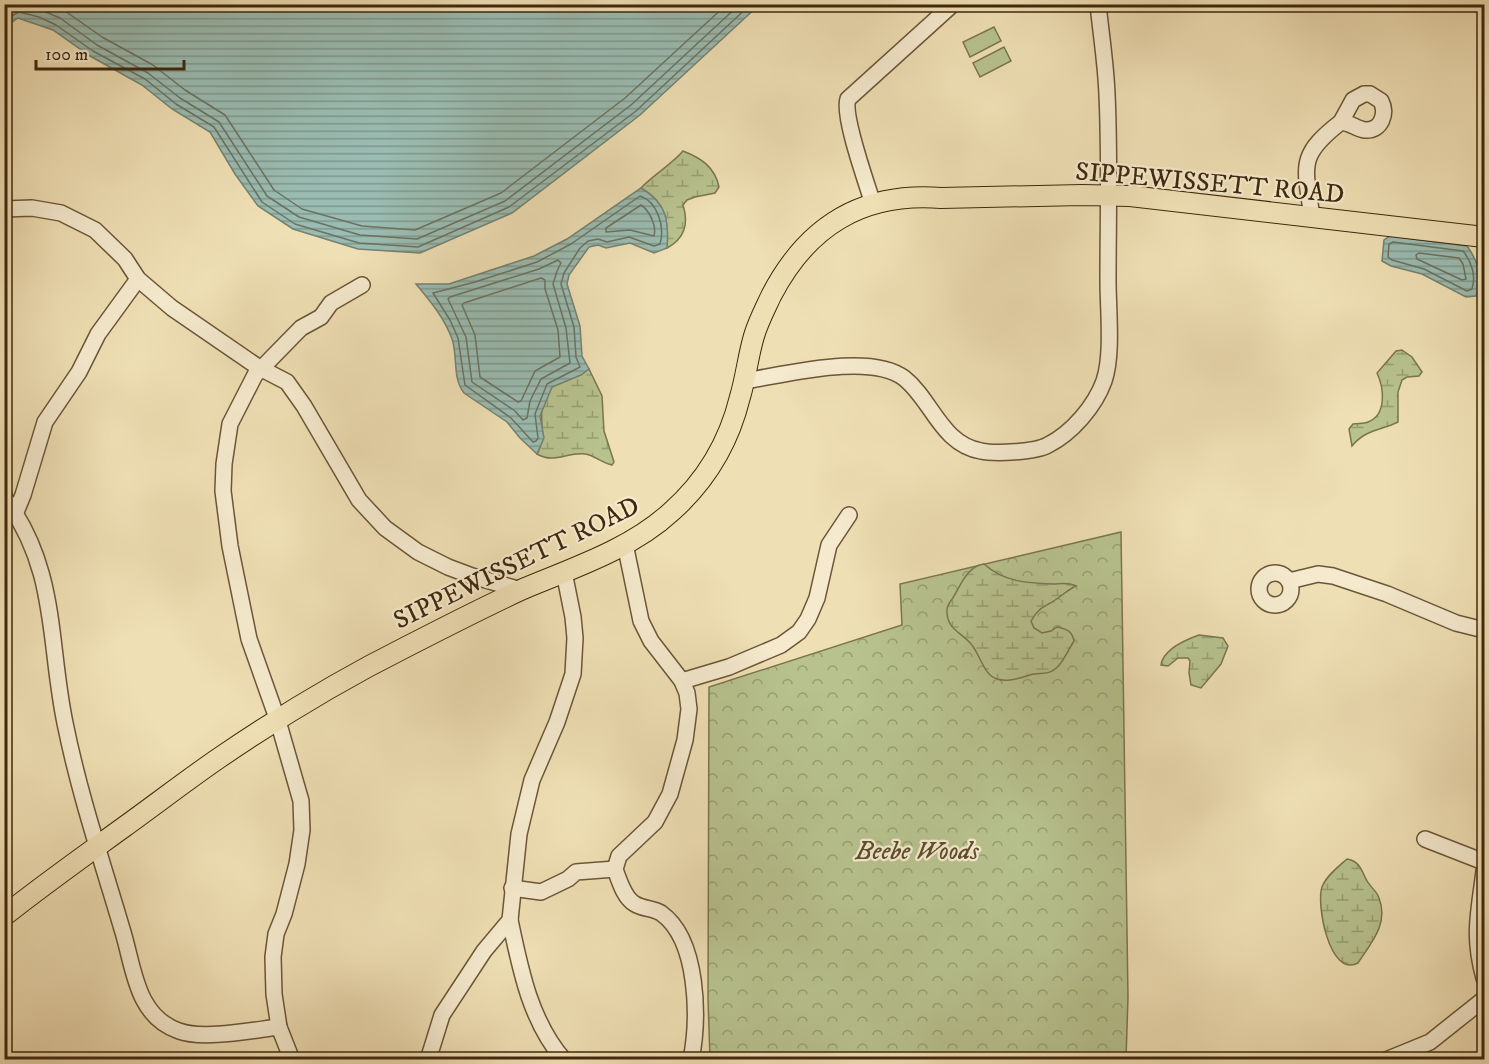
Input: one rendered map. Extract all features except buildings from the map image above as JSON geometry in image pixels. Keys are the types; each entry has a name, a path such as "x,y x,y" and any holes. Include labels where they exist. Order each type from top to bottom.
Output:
{"main road":[{"name":"SIPPEWISSETT ROAD","path":"4,916 204,768 278,721 387,657 521,590 625,544 645,533 671,513 704,477 730,429 754,335 761,316 787,268 814,236 847,215 873,204 896,198 920,196 1109,195 1485,237"}],"street":[{"path":"873,204 850,128 846,104 848,99 953,4"},
{"path":"744,381 840,366 864,365 881,368 903,377 918,392 940,424 959,442 980,451 1008,452 1047,446 1063,435 1087,412 1104,380 1108,348 1107,93 1098,4"},
{"path":"1312,217 1306,171 1309,155 1318,140 1341,122"},
{"path":"4,209 32,208 61,213 83,223 106,239 125,259 138,279 172,308 263,369 287,382 304,406 359,500 385,528 418,552 487,585 498,602"},
{"path":"15,512 23,495 45,422 79,372 98,334 138,279"},
{"path":"292,1059 279,1027 274,994 273,957 276,933 284,914 297,864 302,830 301,801 278,721 249,639 230,546 223,491 230,424 255,375 301,328 321,317 331,303 362,285"},
{"path":"4,497 32,542 49,602 64,721 96,848 123,932 134,978 145,1003 154,1015 178,1031 197,1035 279,1027"},
{"path":"682,681 729,667 781,645 799,632 808,619 817,598 829,545 849,515"},
{"path":"625,544 641,621 651,641 682,681 687,693 689,709 685,740 670,794 655,822 619,856 615,869 628,897 636,905 661,913 674,925 687,949 696,1002 691,1059"},
{"path":"564,572 575,638 573,674 557,722 532,780 519,834 510,920 519,964 534,1010 556,1051 564,1059"},
{"path":"1289,581 1318,574 1333,576 1387,594 1456,623 1485,630"},
{"path":"472,576 521,590"},
{"path":"1425,839 1485,862"},
{"path":"512,888 541,892 576,873 615,869"},
{"path":"1485,871 1476,924 1478,956 1485,978"},
{"path":"428,1059 442,1015 484,951 510,920"},
{"path":"1386,1059 1430,1042 1485,999"}],"green space":[{"path":"994,27 1001,41 970,57 963,42"},
{"path":"1004,47 1011,61 980,77 973,63"},
{"path":"683,151 696,157 711,169 719,187 715,193 687,200 683,205 684,230 678,240 667,248 666,222 661,207 641,188"},
{"path":"1402,350 1412,357 1422,372 1419,376 1402,380 1398,392 1398,422 1368,433 1352,446 1349,429 1353,424 1366,423 1374,418 1381,407 1382,393 1377,373 1396,351"},
{"path":"589,369 602,396 604,431 614,462 612,465 608,464 585,454 549,458 537,454 541,446 545,396 559,382"},
{"name":"Beebe Woods","path":"1121,532 1128,997 1126,1059 710,1059 708,999 709,687 902,625 900,584"},
{"path":"984,564 1000,575 1016,580 1076,586 1040,610 1031,621 1034,628 1042,633 1057,627 1072,635 1074,641 1059,665 1052,671 1012,680 995,678 982,664 971,644 949,623 947,610 962,581 974,568"},
{"path":"1199,635 1223,638 1228,646 1221,664 1201,688 1191,685 1188,658 1178,658 1168,666 1161,665 1170,650 1181,642"},
{"path":"1347,859 1359,866 1367,882 1377,893 1382,907 1380,925 1373,940 1358,963 1348,965 1339,960 1332,950 1321,908 1322,887 1326,879"}],"water":[{"path":"5,4 759,5 640,115 512,213 420,253 358,249 293,229 258,206 235,174 210,132 172,109 142,85 90,56 53,30 18,18 5,27"},
{"path":"641,188 661,206 667,221 667,248 654,253 630,243 606,248 598,245 589,247 569,275 567,284 580,326 582,356 589,369 581,375 552,387 540,416 544,438 537,454 507,422 464,393 458,381 454,346 449,331 416,284 449,284 534,256 567,239"},
{"path":"1390,236 1467,246 1479,270 1480,283 1476,296 1466,297 1422,274 1391,266 1382,261 1384,240"}]}
